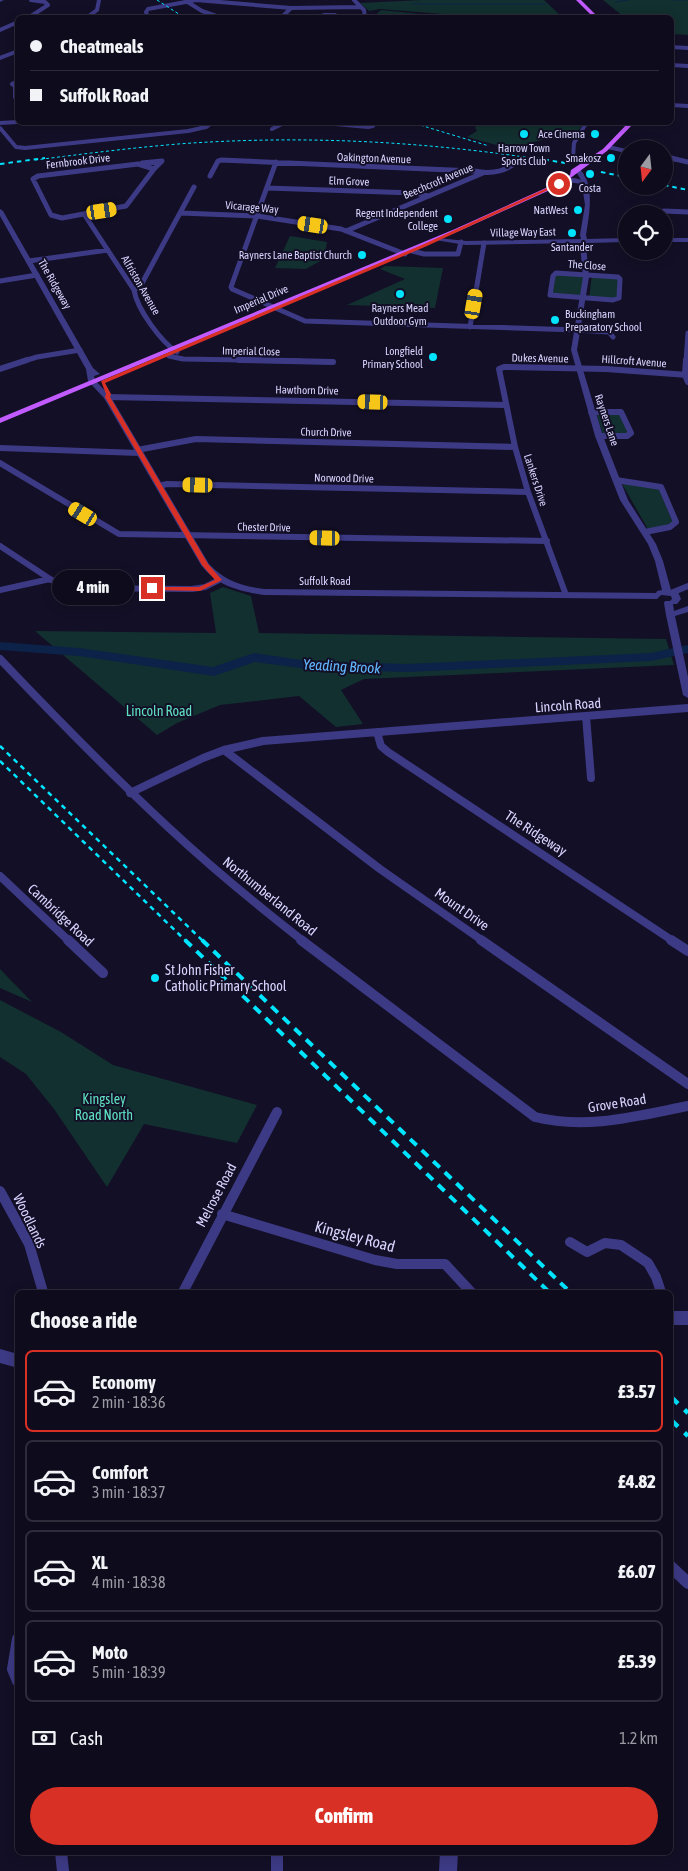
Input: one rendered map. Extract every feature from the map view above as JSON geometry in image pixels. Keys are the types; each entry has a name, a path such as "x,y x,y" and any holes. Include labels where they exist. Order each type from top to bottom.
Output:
{"main road":[{"path":"578,0 594,15"},
{"path":"569,176 622,136 630,125"},
{"name":"Imperial Drive","path":"552,187 560,180 569,176"},
{"name":"Imperial Drive","path":"0,421 172,352 406,252 552,187 569,176"},
{"name":"Imperial Drive","path":"406,252 438,240 447,234"}],"street":[{"path":"31,0 45,2 48,5 33,15"},
{"path":"90,15 97,10 99,0"},
{"path":"147,15 148,9 186,1 204,0 291,8 360,7"},
{"path":"264,6 269,0"},
{"path":"354,0 366,12 366,15"},
{"path":"186,1 202,11 213,15"},
{"path":"311,8 313,2"},
{"path":"285,15 291,8"},
{"path":"322,8 324,15 335,15"},
{"path":"0,30 15,23"},
{"path":"674,47 688,48"},
{"path":"0,58 15,52"},
{"path":"674,65 688,66"},
{"path":"674,105 688,106"},
{"path":"15,123 1,125 16,147 20,148 192,130 209,125"},
{"path":"272,129 280,125"},
{"path":"346,125 368,127 372,125"},
{"path":"585,125 574,142 572,150 573,158 586,162"},
{"path":"608,147 618,149"},
{"path":"680,160 688,152"},
{"path":"673,159 688,162"},
{"name":"Oakington Avenue","path":"210,176 218,161 244,160 474,171 483,173 508,170 514,164"},
{"name":"Fernbrook Drive","path":"162,161 154,169 126,206 62,218 51,215 33,179 38,176 162,161"},
{"path":"276,162 231,287 275,308 310,321 612,332"},
{"name":"Fernbrook Drive","path":"138,164 154,169"},
{"name":"Rayners Lane","path":"578,169 584,184 588,211 580,240 586,274 574,350 591,412 624,500 645,532 659,561 669,594 670,615 677,653 688,695"},
{"name":"Beechcroft Avenue","path":"346,231 483,173"},
{"path":"569,176 584,184"},
{"path":"134,290 140,287 194,187"},
{"name":"Elm Grove","path":"267,188 414,193 429,196"},
{"name":"The Ridgeway","path":"0,211 80,350 90,370 88,372 97,382"},
{"path":"673,211 688,212"},
{"name":"Vicarage Way","path":"181,213 257,216 346,231 406,252 424,254 458,254 461,242"},
{"name":"Alfriston Avenue","path":"84,214 134,290 136,301 172,352"},
{"name":"Village Way East","path":"447,234 461,242"},
{"name":"Village Way East","path":"438,240 461,242 618,240"},
{"path":"673,240 688,240"},
{"path":"470,326 484,242"},
{"name":"Alfriston Avenue","path":"30,261 108,250"},
{"name":"The Close","path":"556,273 586,274 618,277 620,279 619,298 613,300 552,296 549,293 553,276 556,273"},
{"path":"0,282 37,275"},
{"path":"688,333 686,375 688,382"},
{"path":"0,369 37,357 80,350"},
{"name":"Imperial Close","path":"172,352 183,359 333,362"},
{"name":"Dukes Avenue","path":"500,368 580,369"},
{"name":"Lankers Drive","path":"500,368 515,446 528,492 566,595"},
{"name":"Hillcroft Avenue","path":"580,369 686,375"},
{"path":"0,546 50,579 63,586 73,588 200,589 219,580 206,565 97,382"},
{"name":"Hawthorn Drive","path":"107,397 506,405"},
{"path":"591,412 621,412 631,433 627,436 599,436"},
{"name":"Church Drive","path":"0,448 130,454 196,440 515,446"},
{"name":"Chester Drive","path":"0,463 115,533 547,541"},
{"path":"616,480 661,488 676,522 666,528 645,532"},
{"name":"Norwood Drive","path":"159,486 168,484 528,492"},
{"path":"0,590 50,579"},
{"name":"Suffolk Road","path":"219,580 237,588 264,592 657,596 660,601 669,594"},
{"path":"669,594 685,587"},
{"path":"669,594 685,587"},
{"path":"669,594 688,609"},
{"path":"670,615 688,609"},
{"name":"Northumberland Road","path":"0,659 130,793 230,882 330,961 535,1117 550,1122"},
{"name":"Lincoln Road","path":"130,793 224,750 262,741 688,708"},
{"path":"586,716 591,778"},
{"name":"The Ridgeway","path":"377,732 381,746 388,752 688,951"},
{"name":"Mount Drive","path":"224,750 380,869 688,1084"},
{"name":"Cambridge Road","path":"0,876 104,973"},
{"name":"Grove Road","path":"550,1122 561,1124 602,1121 688,1106"},
{"name":"Melrose Road","path":"184,1290 222,1214 277,1112"},
{"name":"Woodlands","path":"0,1191 29,1244 42,1290"},
{"name":"Kingsley Road","path":"222,1214 375,1260 397,1264 445,1264 469,1290"},
{"path":"570,1242 587,1252 605,1243 620,1245 648,1263 660,1290"},
{"path":"673,1318 688,1318"},
{"path":"0,1356 15,1360"},
{"path":"673,1569 688,1583"},
{"path":"15,1657 13,1669 15,1674"},
{"path":"61,1855 63,1871"},
{"path":"277,1855 278,1871"},
{"path":"448,1855 448,1871"}],"green space":[{"path":"421,0 544,0 560,15 455,15 380,9 369,11 360,3"},
{"path":"603,0 688,0 688,35 674,34 674,15 622,15"},
{"path":"381,10 430,15 375,15"},
{"name":"Harrow Town Sports Club","path":"476,125 582,125 572,139 542,140 515,150 467,137 477,131 475,127"},
{"path":"290,236 327,242 324,259 306,269 275,268"},
{"path":"385,266 443,268 435,308 347,305 405,279 380,269"},
{"path":"554,274 584,274 581,298 552,296"},
{"path":"592,275 618,277 619,298 589,298"},
{"path":"596,413 620,413 628,434 603,434"},
{"path":"621,482 658,487 673,523 649,531"},
{"path":"223,587 251,596 259,633 666,639 674,665 364,679 341,690 363,724 336,727 299,696 220,705 177,723 157,735 35,631 216,633 210,593"},
{"path":"0,969 32,1002 0,988"},
{"name":"Kingsley Road North","path":"0,1000 61,1032 113,1065 257,1105 237,1143 144,1124 107,1187 54,1109 26,1074 0,1057"}],"waterway":[{"path":"616,2 628,0"},
{"path":"673,0 686,0"},
{"path":"413,4 545,4"},
{"name":"Yeading Brook","path":"0,646 79,652 214,672 254,657 308,665 407,668 651,657 688,649"}],"railway":[{"path":"157,0 180,15"},
{"path":"420,125 489,146"},
{"path":"35,160 178,144 270,140 407,144 499,153 544,160"},
{"path":"0,164 45,158"},
{"path":"536,158 565,163"},
{"path":"601,172 618,175"},
{"path":"673,187 688,190"},
{"path":"0,746 203,941"},
{"path":"0,761 186,941"},
{"path":"185,940 547,1290"},
{"path":"202,940 568,1290"},
{"path":"673,1399 688,1413"},
{"path":"673,1422 688,1436"}],"place":[{"name":"Harrow Town Sports Club","path":"524,134"},
{"name":"Ace Cinema","path":"595,134"},
{"name":"Smakosz","path":"611,158"},
{"name":"Costa","path":"590,174"},
{"name":"NatWest","path":"578,210"},
{"name":"Regent Independent College","path":"448,219"},
{"name":"Santander","path":"572,233"},
{"name":"Rayners Lane Baptist Church","path":"362,255"},
{"name":"Rayners Mead Outdoor Gym","path":"400,294"},
{"name":"Buckingham Preparatory School","path":"555,320"},
{"name":"Longfield Primary School","path":"433,357"},
{"name":"St John Fisher Catholic Primary School","path":"155,978"}],"route":[{"path":"152,588 200,589 219,580 206,565 139,453 107,397 106,388 102,382 177,352 425,245 559,184"}]}
